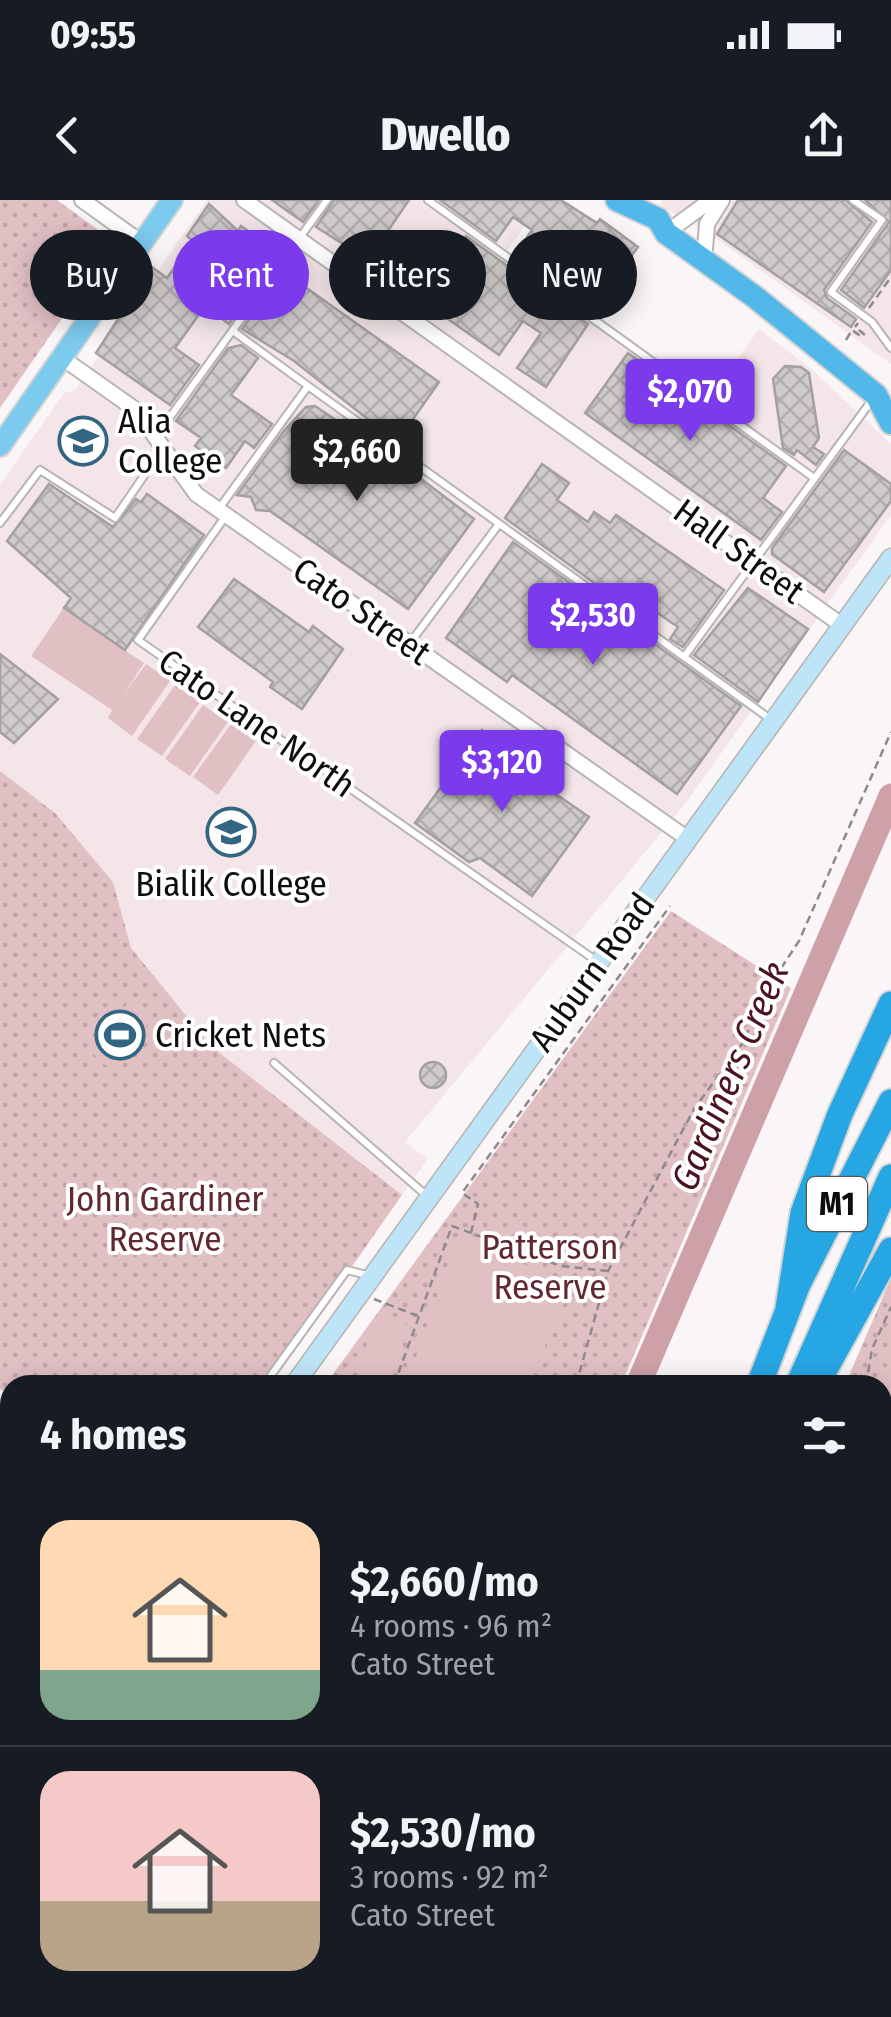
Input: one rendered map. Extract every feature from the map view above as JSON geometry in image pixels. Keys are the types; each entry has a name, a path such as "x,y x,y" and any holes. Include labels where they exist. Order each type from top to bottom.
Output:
{"highway":[{"path":"615,200 658,219 666,234 883,397 891,423"},
{"path":"788,1308 803,1213 840,1114 891,1004"},
{"name":"M1","path":"764,1375 788,1308 891,1102"},
{"name":"M1","path":"802,1375 891,1177"},
{"path":"822,1375 891,1250"}],"main road":[{"path":"151,230 172,200"},
{"path":"0,446 88,320"},
{"name":"Auburn Road","path":"301,1375 891,558"}],"street":[{"path":"82,200 124,230"},
{"name":"Hall Street","path":"244,200 287,230"},
{"path":"666,234 711,200"},
{"path":"704,261 707,224 722,200"},
{"name":"Hall Street","path":"309,245 843,626"},
{"name":"Cato Street","path":"62,358 136,410 196,494 688,839"}],"lane":[{"path":"306,230 327,200"},
{"path":"428,200 814,478"},
{"path":"853,200 882,220 830,292 863,316 891,348"},
{"path":"0,523 40,470 115,518 241,320"},
{"path":"233,331 774,722"},
{"path":"222,513 308,386"},
{"path":"684,657 814,478 883,397"},
{"name":"Cato Lane North","path":"222,513 138,640 599,963"},
{"path":"409,644 499,524"},
{"path":"274,1063 429,1198"},
{"path":"271,1375 346,1270 372,1277"}],"path":[{"path":"846,340 852,330 862,337 864,334 855,328 891,276"},
{"path":"886,284 891,288"},
{"path":"579,1375 608,1271 694,1110 733,1059 770,985 799,941 891,732"},
{"path":"471,1233 478,1204 462,1193 670,906"},
{"path":"398,1375 452,1226 561,1266 608,1271"},
{"path":"378,1300 419,1316"},
{"path":"868,1375 872,1349 891,1307"}],"shaded area":[{"path":"207,200 543,200 522,230 506,230 506,320 603,320 710,397 759,329 810,368 891,444 891,515 685,804 405,1142 428,1159 402,1195 212,1047 131,948 113,882 55,813 0,771 0,485 64,393 75,390 124,320 153,320 153,278 173,249 173,320 309,320 309,230 186,230"},
{"path":"663,200 891,200 891,364 713,236 660,205"}],"green space":[{"path":"0,200 57,200 98,230 30,230 30,320 61,320 0,408"},
{"path":"63,609 144,663 124,694 146,664 170,681 132,736 108,718 112,710 31,656"},
{"path":"175,685 200,702 162,756 137,739"},
{"path":"203,705 228,722 190,776 165,759"},
{"path":"231,724 256,741 218,795 193,777"},
{"name":"John Gardiner Reserve","path":"0,771 55,813 113,882 131,948 212,1047 402,1195 276,1375 0,1375"},
{"name":"Patterson Reserve","path":"671,911 791,988 625,1375 332,1375"},
{"name":"Cricket Nets","path":"130,1001 151,1020 109,1068 88,1049"},
{"path":"458,1239 570,1282 534,1375 410,1375"},
{"path":"891,1278 891,1375 849,1375"},
{"path":"378,1313 409,1325 393,1375 357,1372"}],"building":[{"path":"272,200 319,200 303,222"},
{"path":"334,200 409,200 388,230 329,230 329,235 316,227"},
{"path":"440,200 561,200 615,230 532,230 513,217 496,241"},
{"path":"738,200 846,200 872,222 824,290 827,298 856,319 851,327 717,234"},
{"path":"865,200 891,200 891,270 864,308 841,290 889,222"},
{"path":"209,204 237,230 191,230"},
{"path":"486,250 506,265 506,320 582,320 588,324 546,387 517,368 541,333 523,321 499,355 449,320 486,320"},
{"path":"153,268 167,278 173,269 173,320 195,320 175,348 199,365 170,405 96,353 117,320 153,320"},
{"path":"309,290 329,304 329,320 352,320 439,382 397,442 294,361 242,329 249,320 309,320"},
{"path":"241,345 258,358 231,395 272,424 254,448 245,441 226,468 195,446 201,438 176,421 228,348"},
{"path":"628,353 786,466 763,498 782,512 761,540 585,413"},
{"path":"785,366 801,367 809,373 819,438 813,447 824,454 816,465 797,450 794,455 783,448 773,379"},
{"path":"748,374 751,415 738,415 722,404 721,395 734,376"},
{"path":"315,406 340,423 343,420 474,519 408,609 270,511 256,510 251,497 237,495 283,432 306,407"},
{"path":"844,450 891,484 891,501 824,592 772,554 772,548"},
{"path":"542,464 569,483 557,500 588,522 594,512 610,523 616,515 724,590 683,647 670,639 678,627 656,612 649,623 505,518"},
{"path":"49,484 113,527 136,499 141,502 147,494 204,535 125,650 64,608 71,598 7,541"},
{"path":"513,542 741,706 677,794 512,675 507,682 446,638"},
{"path":"234,579 309,632 313,626 343,649 302,709 270,687 273,682 198,627"},
{"path":"748,588 808,629 758,702 694,655"},
{"path":"0,654 58,699 14,743 0,732"},
{"path":"482,730 542,772 536,780 589,817 532,896 480,858 469,862 415,823"},
{"path":"433,1062 442,1066 446,1075 442,1084 433,1088 424,1084 420,1075 424,1066"}],"waterway":[{"name":"Gardiners Creek","path":"642,1375 891,796"}],"place":[{"name":"Alia College","path":"83,441"},
{"name":"Bialik College","path":"231,832"},
{"name":"Cricket Nets","path":"120,1035"}]}
